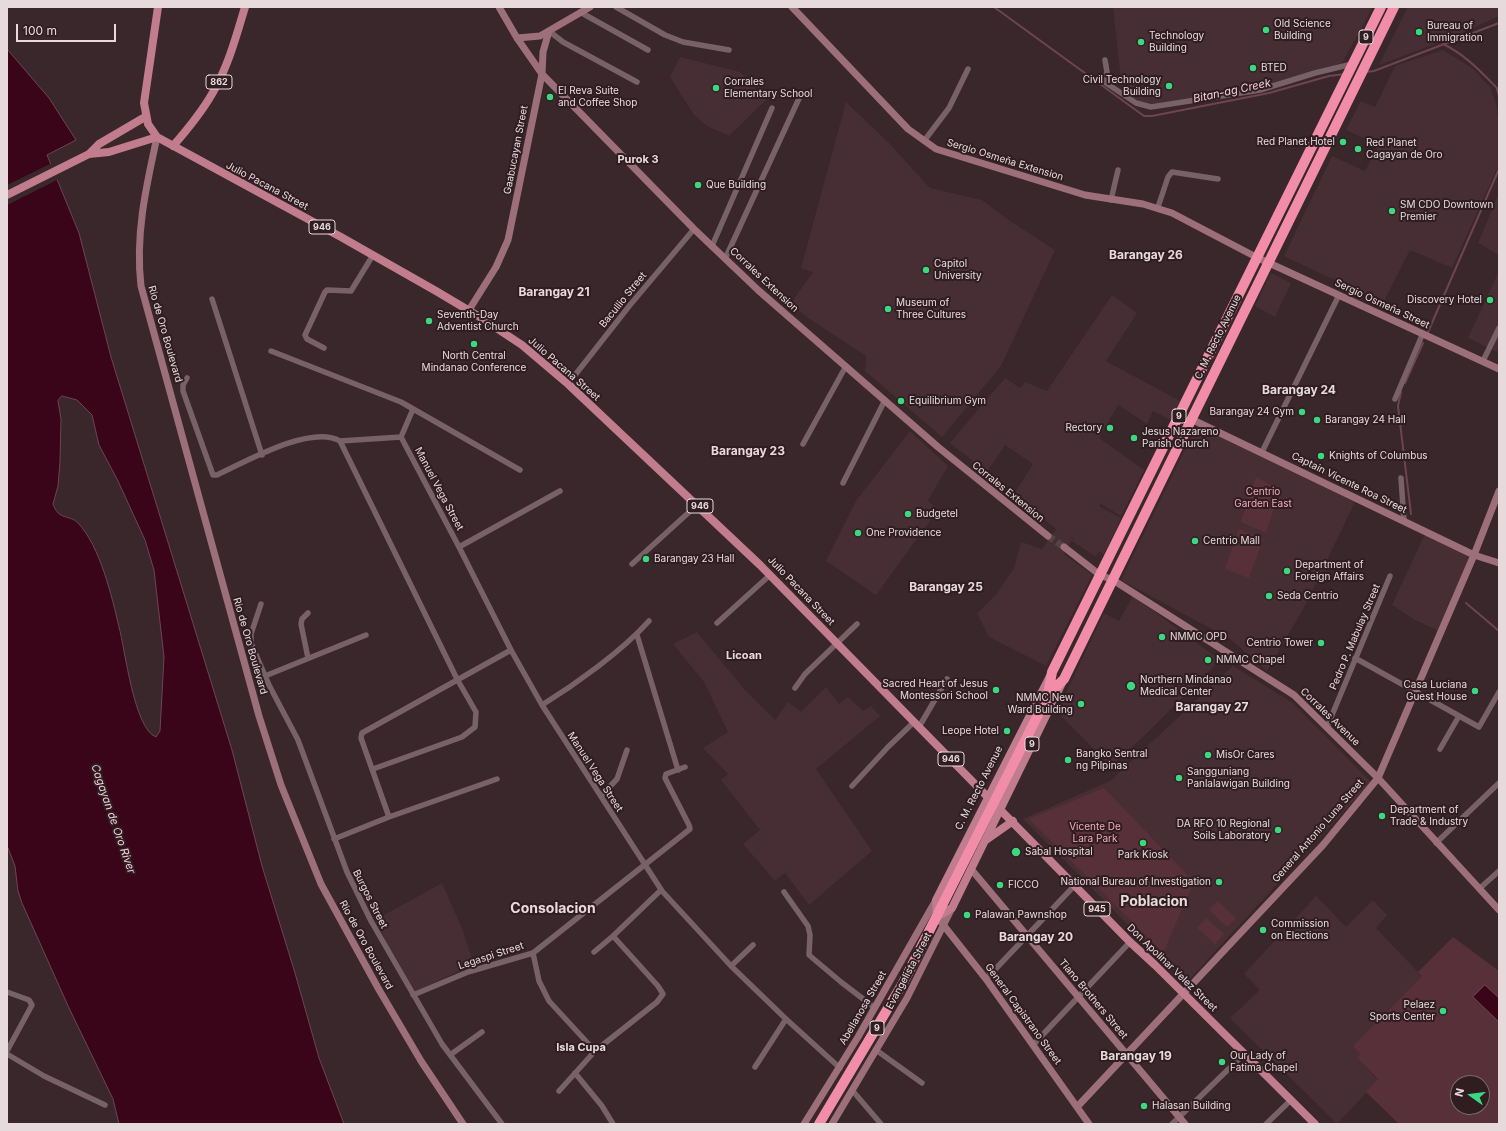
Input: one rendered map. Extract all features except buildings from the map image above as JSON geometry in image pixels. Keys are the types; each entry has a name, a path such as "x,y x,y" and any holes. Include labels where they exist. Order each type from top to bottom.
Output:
{"highway":[{"name":"C. M. Recto Avenue","path":"819,1124 884,1017 979,842 1018,754 1048,695 1052,672 1381,7"},
{"name":"C. M. Recto Avenue","path":"1048,695 1064,679 1394,7"}],"main road":[{"path":"7,195 88,155 110,152 157,137 150,128 146,117 145,96 158,7"},
{"name":"862","path":"173,146 204,107 218,82 231,52 245,7"},
{"name":"Corrales Extension","path":"499,7 517,38 542,74 694,229 758,290 999,498 1048,536"},
{"path":"517,38 536,37 550,31 590,7"},
{"name":"Sergio Osmeña Extension","path":"792,7 908,130 936,149 1085,195 1158,207 1190,221 1256,257"},
{"name":"Gaabucayan Street","path":"469,310 496,267 508,240 542,74 542,52 550,31"},
{"path":"88,155 99,144 146,117"},
{"name":"Julio Pacana Street","path":"157,137 373,255 469,310 522,346 568,384 698,504 838,643 1000,809"},
{"name":"Rio de Oro Boulevard","path":"157,137 140,228 138,248 141,286 259,716 282,784 321,884 378,988 421,1061 463,1124"},
{"name":"Sergio Osmeña Street","path":"1256,257 1499,369"},
{"name":"Captain Vicente Roa Street","path":"1191,419 1474,555 1499,564"},
{"name":"General Antonio Luna Street","path":"1077,1108 1323,845 1378,778 1414,691 1474,555 1499,491"},
{"path":"1064,547 1100,574"},
{"name":"Corrales Avenue","path":"1100,574 1113,580 1294,695 1378,778 1499,910"},
{"name":"C. M. Recto Avenue","path":"936,900 1052,672"},
{"name":"C. M. Recto Avenue","path":"952,908 971,869 979,842 1000,809 1064,679"},
{"name":"Don Apolinar Velez Street","path":"1000,809 1130,942 1246,1053 1315,1124"},
{"path":"979,842 1013,821"},
{"name":"Tiano Brothers Street","path":"971,869 1185,1124"},
{"path":"936,900 937,917 952,908"},
{"name":"Abellanosa Street","path":"804,1124 840,1068 936,900"},
{"name":"Evangelista Street","path":"832,1124 913,987 952,908"},
{"name":"General Capistrano Street","path":"937,917 986,979 1034,1044 1089,1124"}],"street":[{"path":"616,7 665,35 683,42 729,50"},
{"path":"580,12 648,50"},
{"path":"550,31 563,42 637,82"},
{"path":"1105,60 1106,72 1104,80 1106,83 1136,103 1151,107 1260,90 1316,72 1351,65"},
{"path":"924,141 949,108 968,69"},
{"path":"726,259 802,92"},
{"path":"712,246 772,108"},
{"path":"1111,200 1118,170"},
{"path":"1158,207 1168,177 1172,172 1218,179"},
{"name":"Bacullio Street","path":"568,384 630,305 694,229"},
{"path":"324,348 307,339 305,335 325,292 327,290 351,291 373,255"},
{"path":"1262,452 1339,295"},
{"path":"212,299 262,455"},
{"path":"1484,361 1499,328"},
{"path":"1395,399 1423,333"},
{"path":"271,351 401,402 520,470"},
{"path":"803,444 846,366"},
{"path":"187,378 183,385 183,391 212,473 217,475 301,439 321,437 340,441 401,437 413,409"},
{"path":"843,483 885,400"},
{"name":"Manuel Vega Street","path":"401,437 460,547 511,650 542,705 644,866 661,890 731,966 840,1068"},
{"path":"340,441 457,679 476,712 475,727 462,737 373,769"},
{"path":"1401,478 1404,521"},
{"path":"460,547 560,491"},
{"path":"632,564 698,504"},
{"path":"717,623 770,575"},
{"name":"Pedro P. Mabulay Street","path":"1327,727 1390,576"},
{"name":"Burgos Street","path":"261,604 251,634 251,643 258,663 298,740 347,872 370,921 413,996 450,1055 502,1124"},
{"path":"308,613 302,618 301,624 308,658"},
{"path":"542,705 637,635 649,621"},
{"path":"795,688 805,674 857,624"},
{"path":"265,676 366,635"},
{"path":"637,635 678,770 685,767"},
{"path":"389,817 361,738 362,732 511,650"},
{"path":"1355,658 1479,727 1499,692"},
{"path":"852,786 888,747 917,724 947,679"},
{"path":"1440,749 1459,716"},
{"path":"601,796 617,779 627,750"},
{"name":"Legaspi Street","path":"413,996 468,972 533,952 690,829 675,795 665,778 666,774 678,770"},
{"path":"334,839 389,817 498,779"},
{"path":"1436,843 1499,783"},
{"path":"1479,889 1499,871"},
{"path":"986,979 1075,885"},
{"path":"594,952 614,936 661,890"},
{"path":"784,892 808,926 810,935 809,955 875,1008"},
{"path":"559,1091 595,1051 657,1002 663,994 658,986 614,936"},
{"path":"1034,1044 1130,942"},
{"path":"731,966 753,945"},
{"path":"533,952 539,981 549,1001 595,1051"},
{"path":"7,992 29,1000 32,1005 7,1052 44,1076 105,1105"},
{"path":"755,1067 786,1019"},
{"path":"450,1055 482,1032"},
{"path":"876,1050 922,1083"},
{"path":"1172,1124 1246,1053"},
{"path":"575,1073 602,1106 613,1124"},
{"path":"852,1090 881,1124"},
{"path":"1266,1124 1291,1100"}],"shaded area":[{"path":"1113,7 1373,7 1342,63 1260,87 1149,105 1137,103 1122,90"},
{"path":"1408,7 1499,7 1499,16 1456,36 1379,65"},
{"name":"SM CDO Downtown Premier","path":"1443,50 1472,68 1490,87 1496,104 1499,124 1499,164 1452,268 1410,250 1383,303 1284,256 1332,156 1365,171 1379,145 1346,130 1361,101 1375,107 1395,66"},
{"name":"Corrales Elementary School","path":"680,57 740,72 766,100 729,136 707,126 694,115 670,77"},
{"name":"Capitol University","path":"846,102 888,142 930,188 982,200 1007,219 1055,250 1001,366 942,437 865,371 866,356 808,318 791,303 813,272 801,268"},
{"path":"1499,193 1499,255 1478,243"},
{"path":"1499,271 1499,347 1497,352 1468,338"},
{"path":"1271,273 1291,283 1275,317 1255,306"},
{"path":"1112,295 1137,313 1106,361 1180,401 1171,420 1153,411 1147,424 1118,405 1099,438 1144,470 1121,516 1101,504 1099,506 1121,518 1104,554 1099,552 1095,556 1072,541 1075,534 1064,554 1092,575 1046,666 989,637 977,613 996,595 1014,568 1021,542 1042,549 1056,529 1014,494 1033,464 1005,445 987,472 950,443 1005,378 1020,388 1025,382 1047,391"},
{"name":"Centrio Mall","path":"1198,423 1355,502 1306,604 1267,671 1230,639 1121,580"},
{"path":"910,431 948,466 928,500 937,511 876,595 826,561 856,501"},
{"path":"1425,534 1472,555 1439,631 1415,620 1392,605"},
{"name":"Northern Mindanao Medical Center","path":"1133,596 1220,660 1144,736 1111,766 1057,712 1104,613 1119,621"},
{"path":"697,632 745,690 775,720 788,702 801,712 826,687 839,704 848,697 863,711 871,706 880,716 816,769 872,851 809,905 785,873 775,881 743,844 760,830 721,780 728,774 703,748 728,732 704,682 673,644"},
{"path":"1233,666 1293,703 1371,782 1186,983 1023,819 1110,781"},
{"path":"442,883 461,926 474,964 412,993 375,920"},
{"path":"1316,896 1346,927 1373,900 1387,915 1376,928 1422,976 1353,1046 1360,1054 1357,1058 1378,1080 1337,1124 1230,1018 1260,990 1244,974"}],"green space":[{"name":"Centrio Garden East","path":"1256,477 1280,490 1266,533 1241,522"},
{"path":"1239,529 1263,539 1249,578 1225,569"},
{"name":"Vicente De Lara Park","path":"1104,788 1194,882 1163,953 1029,819"},
{"path":"1218,901 1236,918 1227,927 1209,910"},
{"path":"1206,918 1224,934 1215,944 1197,928"},
{"name":"Pelaez Sports Center","path":"1453,937 1499,971 1499,1124 1399,1124 1366,1092 1378,1079 1357,1058 1360,1054 1353,1046 1422,976 1418,972"}],"water":[{"name":"Cagayan de Oro River","path":"7,49 49,98 76,140 47,155 79,233 111,357 232,750 262,866 319,1058 344,1124 119,1124 113,1099 69,1008 22,903 18,891 15,866 8,848 7,849","holes":["62,396 77,400 92,415 99,445 118,481 145,540 154,570 164,657 160,731 156,737 148,731 136,704 113,601 99,558 86,533 78,523 75,520 58,513 53,504 58,486 60,462 61,419 58,401"]},
{"path":"1485,985 1499,998 1499,1022 1473,997"}],"pier":[{"path":"52,163 59,179 7,205 7,185"}],"waterway":[{"name":"Bitan-ag Creek","path":"994,7 1144,116 1152,116 1269,93 1329,76 1345,74"},
{"name":"Bitan-ag Creek","path":"1365,72 1374,71 1499,23"},
{"path":"1443,44 1459,53 1479,70 1498,89 1499,96"},
{"path":"1428,332 1499,169"},
{"path":"1405,383 1423,343"},
{"path":"1401,392 1398,406 1411,514"},
{"path":"1466,603 1499,631"}],"tunnel":[{"path":"1048,536 1064,547"}],"place":[{"name":"Old Science Building","path":"1266,30"},
{"name":"Bureau of Immigration","path":"1419,32"},
{"name":"Technology Building","path":"1141,42"},
{"name":"BTED","path":"1253,68"},
{"name":"Civil Technology Building","path":"1169,86"},
{"name":"Corrales Elementary School","path":"716,88"},
{"name":"El Reva Suite and Coffee Shop","path":"550,97"},
{"name":"Red Planet Hotel","path":"1343,142"},
{"name":"Red Planet Cagayan de Oro","path":"1358,149"},
{"name":"Que Building","path":"698,185"},
{"name":"SM CDO Downtown Premier","path":"1392,211"},
{"name":"Capitol University","path":"926,270"},
{"name":"Discovery Hotel","path":"1490,300"},
{"name":"Museum of Three Cultures","path":"888,309"},
{"name":"Seventh-Day Adventist Church","path":"429,321"},
{"name":"North Central Mindanao Conference","path":"474,344"},
{"name":"Equilibrium Gym","path":"901,401"},
{"name":"Barangay 24 Gym","path":"1302,412"},
{"name":"Barangay 24 Hall","path":"1317,420"},
{"name":"Rectory","path":"1110,428"},
{"name":"Jesus Nazareno Parish Church","path":"1134,438"},
{"name":"Knights of Columbus","path":"1321,456"},
{"name":"Budgetel","path":"908,514"},
{"name":"One Providence","path":"858,533"},
{"name":"Centrio Mall","path":"1195,541"},
{"name":"Barangay 23 Hall","path":"646,559"},
{"name":"Department of Foreign Affairs","path":"1287,571"},
{"name":"Seda Centrio","path":"1269,596"},
{"name":"NMMC OPD","path":"1162,637"},
{"name":"Centrio Tower","path":"1321,643"},
{"name":"NMMC Chapel","path":"1208,660"},
{"name":"Northern Mindanao Medical Center","path":"1131,686"},
{"name":"Sacred Heart of Jesus Montessori School","path":"996,690"},
{"name":"Casa Luciana Guest House","path":"1475,691"},
{"name":"NMMC New Ward Building","path":"1081,704"},
{"name":"Leope Hotel","path":"1007,731"},
{"name":"MisOr Cares","path":"1208,755"},
{"name":"Bangko Sentral ng Pilpinas","path":"1068,760"},
{"name":"Sangguniang Panlalawigan Building","path":"1179,778"},
{"name":"Department of Trade & Industry","path":"1382,816"},
{"name":"DA RFO 10 Regional Soils Laboratory","path":"1278,830"},
{"name":"Park Kiosk","path":"1143,843"},
{"name":"Sabal Hospital","path":"1016,852"},
{"name":"National Bureau of Investigation","path":"1219,882"},
{"name":"FICCO","path":"1000,885"},
{"name":"Palawan Pawnshop","path":"967,915"},
{"name":"Commission on Elections","path":"1263,930"},
{"name":"Pelaez Sports Center","path":"1443,1011"},
{"name":"Our Lady of Fatima Chapel","path":"1222,1062"},
{"name":"Halasan Building","path":"1144,1106"}],"district":[{"name":"Purok 3","path":"638,160"},
{"name":"Barangay 26","path":"1146,255"},
{"name":"Barangay 21","path":"554,292"},
{"name":"Barangay 24","path":"1299,390"},
{"name":"Barangay 23","path":"748,451"},
{"name":"Barangay 25","path":"946,587"},
{"name":"Licoan","path":"744,656"},
{"name":"Barangay 27","path":"1212,707"},
{"name":"Poblacion","path":"1154,902"},
{"name":"Consolacion","path":"553,909"},
{"name":"Barangay 20","path":"1036,937"},
{"name":"Isla Cupa","path":"581,1048"},
{"name":"Barangay 19","path":"1136,1056"}]}
